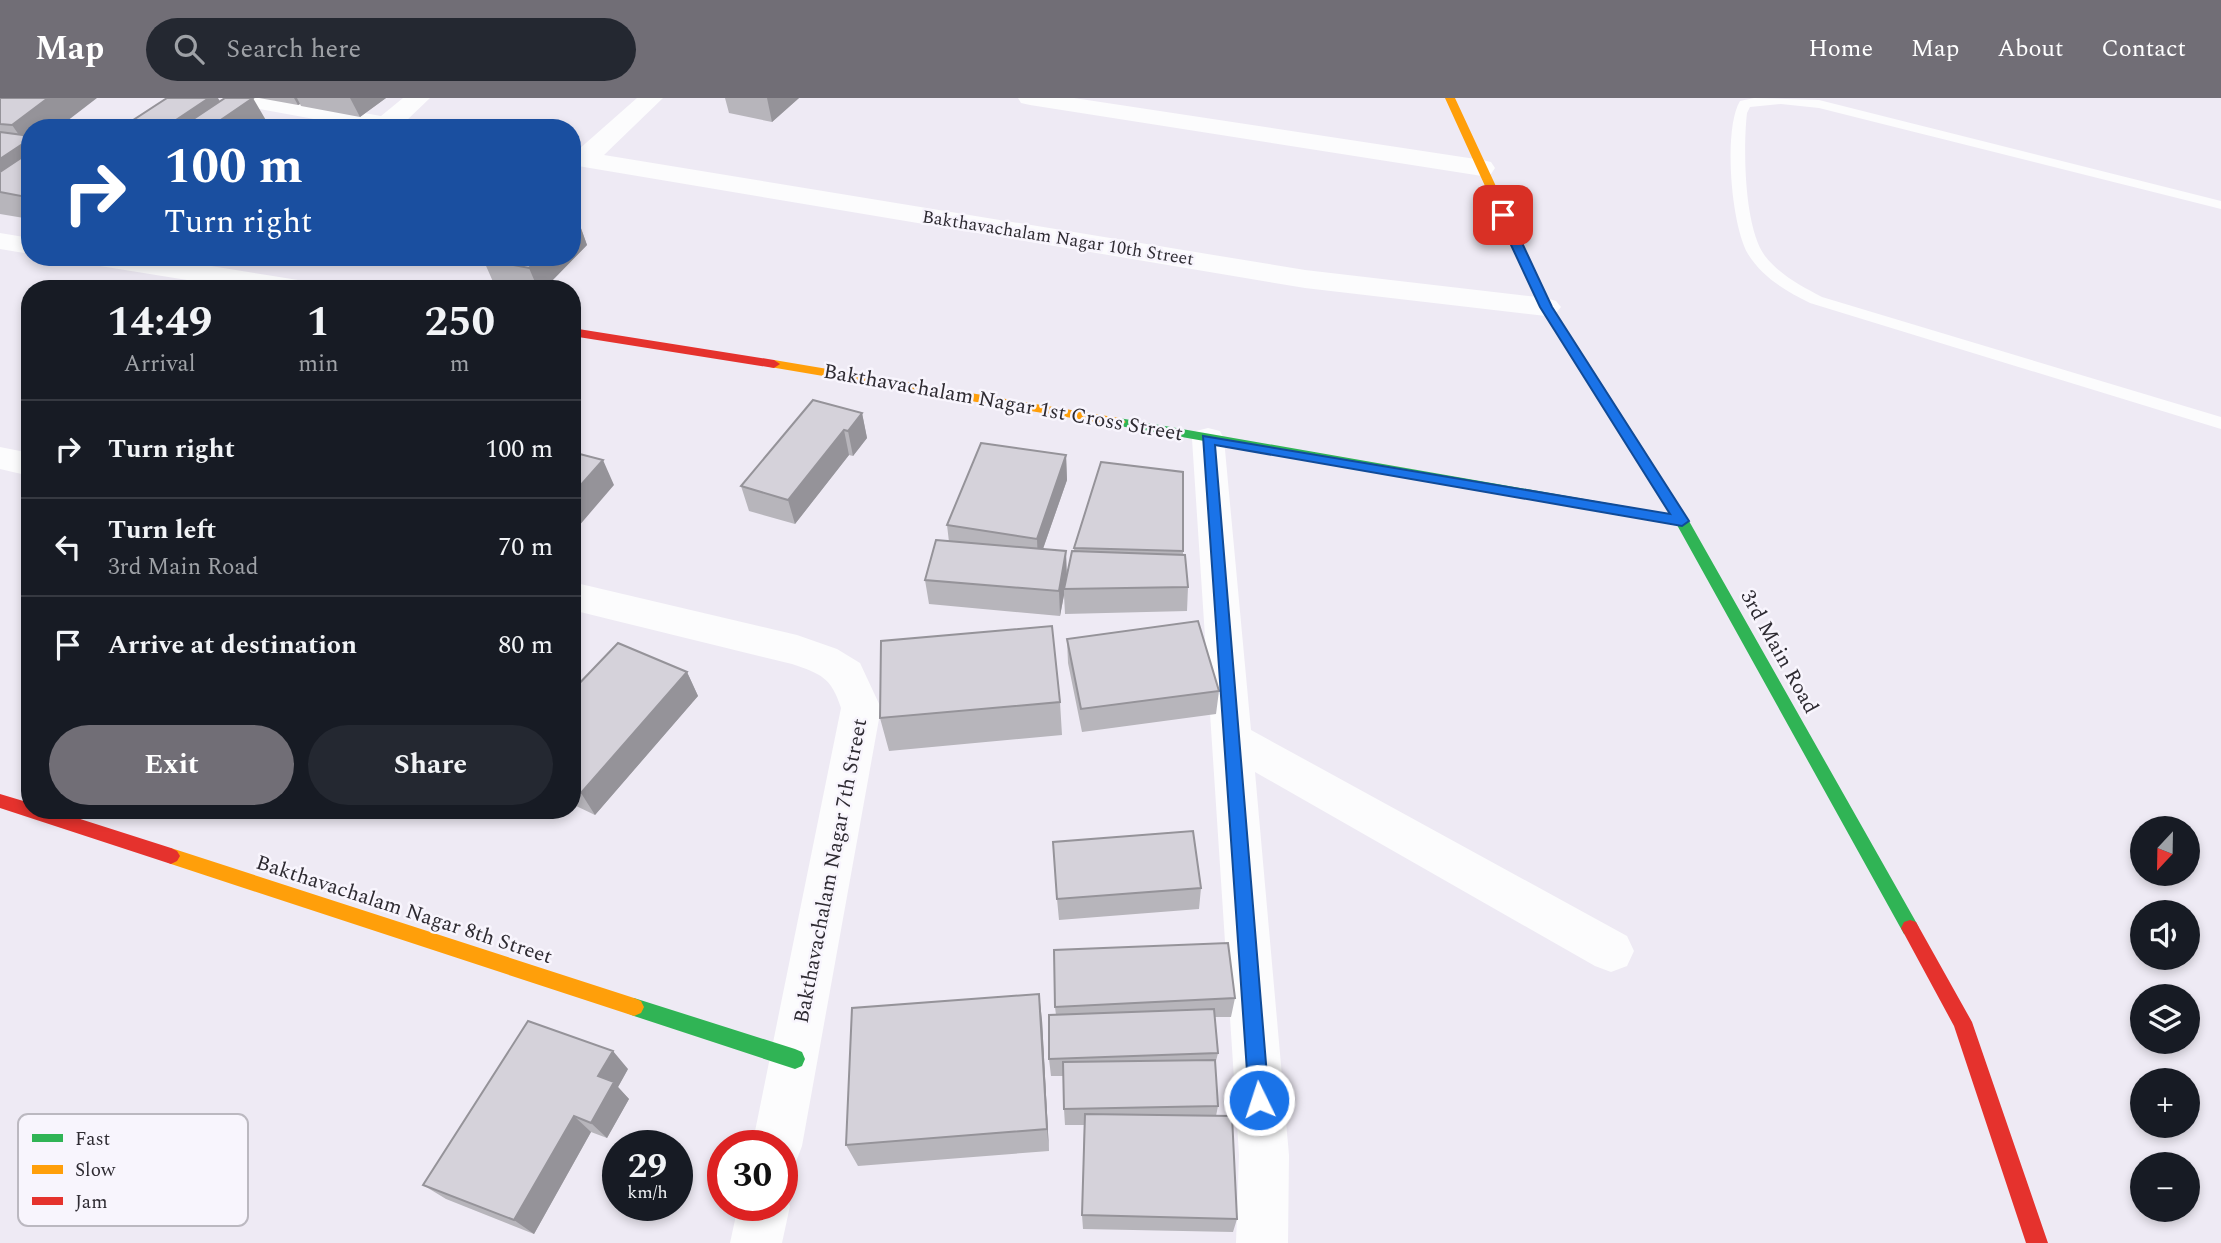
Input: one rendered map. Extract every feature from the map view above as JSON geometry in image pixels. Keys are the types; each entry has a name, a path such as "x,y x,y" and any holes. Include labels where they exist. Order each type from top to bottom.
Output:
{"street":[{"path":"242,98 358,119"},
{"path":"402,119 418,98"},
{"path":"581,156 651,98"},
{"path":"1030,98 1195,126 1482,168"},
{"path":"1190,98 1195,126"},
{"name":"3rd Main Road","path":"1450,98 1546,307 1682,521 1962,1022 2037,1243"},
{"name":"Bakthavachalam Nagar 10th Street","path":"581,158 1305,279 1546,307"},
{"path":"0,241 21,244"},
{"path":"156,266 242,280"},
{"name":"Bakthavachalam Nagar 1st Cross Street","path":"581,333 979,397 1682,521"},
{"path":"1208,439 1264,1155 1262,1243"},
{"path":"0,458 21,463"},
{"name":"Bakthavachalam Nagar 7th Street","path":"581,598 797,650 830,662 851,676 861,708 779,1130"},
{"path":"1231,739 1611,951"},
{"name":"Bakthavachalam Nagar 8th Street","path":"0,801 21,808"},
{"name":"Bakthavachalam Nagar 8th Street","path":"55,819 795,1059"},
{"path":"756,1243 761,1221"}],"lane":[{"path":"2221,205 1819,104 1760,98 1746,103 1740,109 1744,219 1752,249 1785,285 1816,300 2221,423"}],"building":[{"path":"0,98 48,98 12,125 0,124"},
{"path":"167,98 209,98 178,119 135,119"},
{"path":"225,98 253,98 222,119 194,119"},
{"path":"0,132 21,135 21,145 0,159"},
{"path":"21,158 21,196 0,192 0,172"},
{"path":"813,400 862,413 848,431 844,430 788,500 741,486"},
{"path":"981,443 1066,455 1037,539 947,525"},
{"path":"581,454 603,460 581,485"},
{"path":"1101,462 1183,472 1183,551 1074,548"},
{"path":"936,540 1066,551 1059,591 925,580"},
{"path":"1072,551 1185,555 1188,587 1064,589"},
{"path":"1198,621 1219,691 1081,709 1067,639"},
{"path":"1052,626 1060,702 880,718 881,641"},
{"path":"618,643 687,672 581,793 581,682"},
{"path":"1193,831 1201,888 1057,899 1053,842"},
{"path":"1228,943 1235,998 1055,1007 1054,950"},
{"path":"1039,994 1047,1129 846,1145 852,1008"},
{"path":"1214,1009 1218,1053 1049,1059 1049,1015"},
{"path":"528,1021 613,1051 598,1076 614,1082 591,1123 574,1116 514,1220 423,1185"},
{"path":"1215,1060 1218,1106 1064,1109 1063,1062"},
{"path":"1085,1114 1232,1116 1237,1219 1082,1215"}],"traffic: fast":[{"path":"1119,422 1682,521"},
{"path":"1628,436 1682,521 1910,928"},
{"path":"634,1007 795,1059"}],"traffic: slow":[{"path":"1450,98 1546,307 1628,436"},
{"path":"774,364 1119,422"},
{"path":"171,856 634,1007"}],"traffic: jam":[{"path":"581,333 774,364"},
{"path":"0,801 21,808"},
{"path":"56,819 171,856"},
{"path":"1910,928 1962,1022 2037,1243"}],"route":[{"path":"1259,1100 1208,439 1682,521 1546,307 1503,215"}]}
